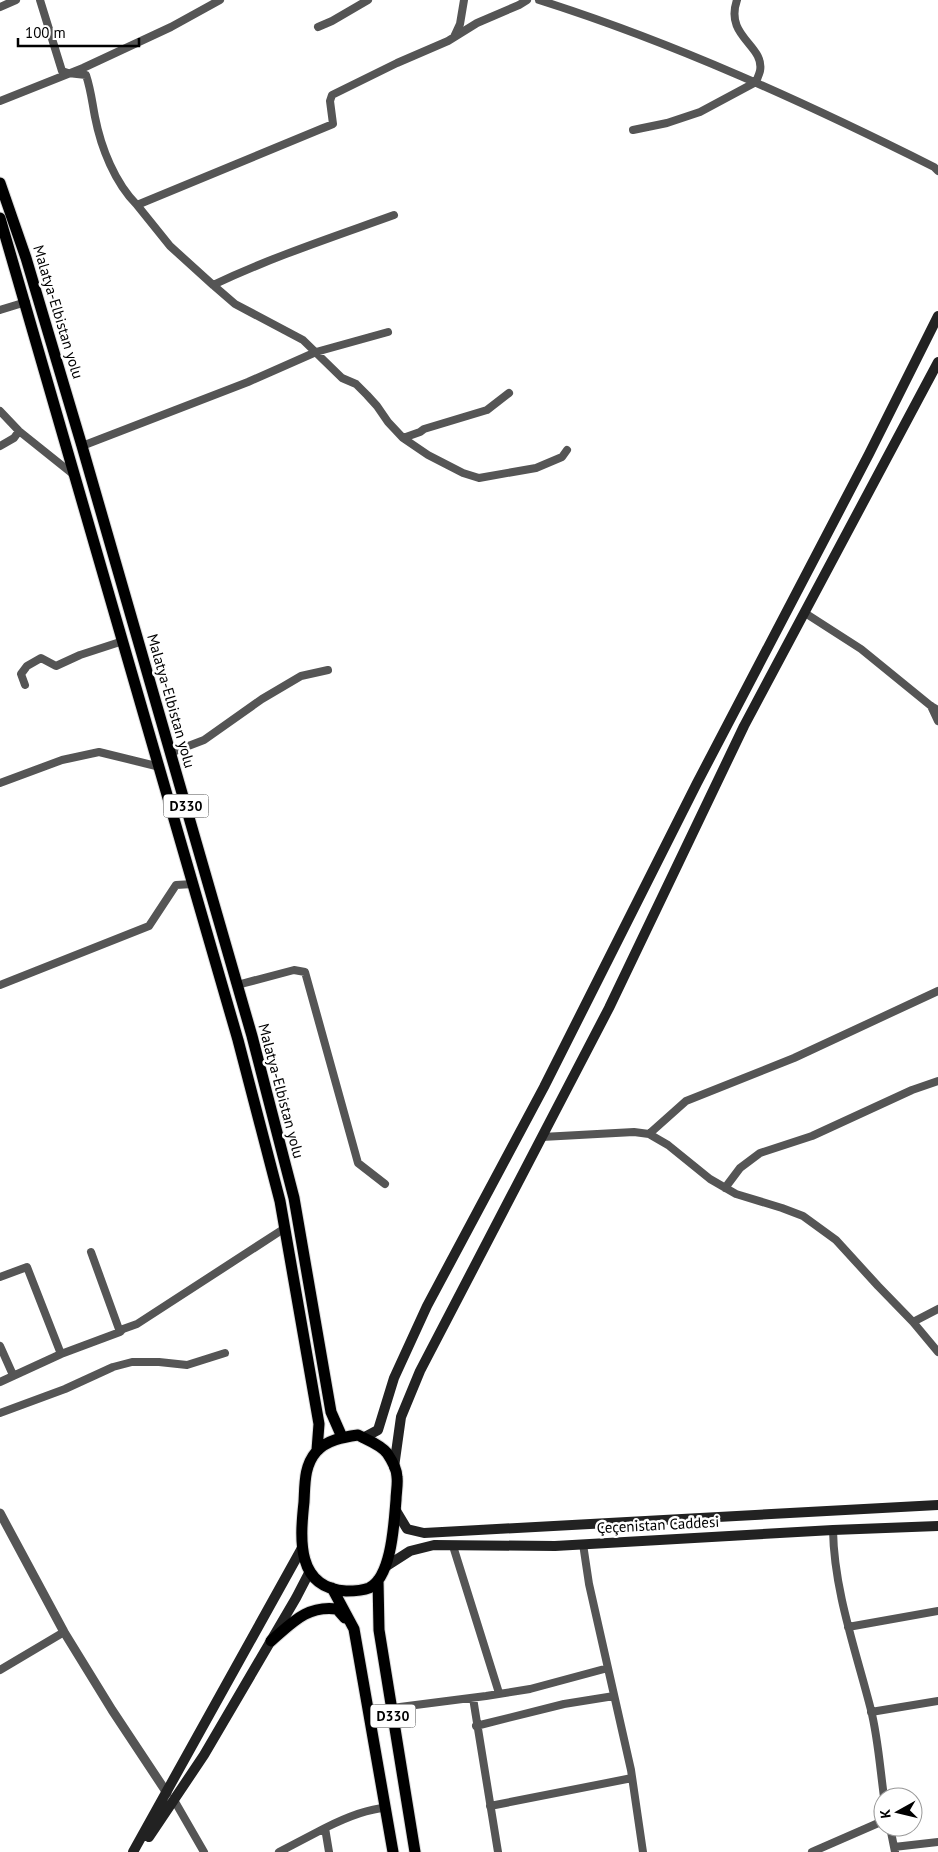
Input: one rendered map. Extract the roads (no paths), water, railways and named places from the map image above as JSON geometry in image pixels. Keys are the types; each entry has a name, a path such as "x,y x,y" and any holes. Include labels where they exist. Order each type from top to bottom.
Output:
{"main road":[{"name":"Malatya-Elbistan yolu","path":"0,182 26,258 82,446 237,985 294,1198 331,1412 342,1437"},
{"name":"Malatya-Elbistan yolu","path":"0,218 26,302 238,1040 280,1201 319,1424 317,1450"},
{"path":"362,1438 378,1430 394,1378 427,1306 544,1087 697,782 869,454 938,316"},
{"path":"394,1467 402,1417 420,1371 609,1008 744,726 806,614 938,362"},
{"path":"358,1435 362,1438 375,1444 387,1453 394,1467 397,1477 393,1536 378,1580 370,1588 358,1591 344,1591 322,1585 306,1565 302,1548 301,1528 307,1466 317,1450 342,1437 358,1435"},
{"name":"Çeçenistan Caddesi","path":"395,1509 407,1529 424,1533 938,1505"},
{"name":"Çeçenistan Caddesi","path":"384,1566 410,1551 434,1545 583,1544 938,1526"},
{"path":"139,1852 171,1796 302,1548"},
{"path":"133,1852 171,1796 204,1755 310,1571"},
{"name":"D330","path":"378,1580 379,1630 415,1852"},
{"name":"D330","path":"332,1588 354,1629 393,1852"},
{"path":"271,1641 302,1614 325,1608 337,1609 354,1629"}],"street":[{"path":"0,7 16,0"},
{"path":"40,0 62,70 68,74 86,75 91,90 95,118 107,157 127,195 170,246 213,286 235,304 303,340 342,378 356,384 403,438 428,455 463,473 479,478 536,468 562,457 567,450"},
{"path":"0,101 89,65 171,27 220,0"},
{"path":"318,27 368,0"},
{"path":"454,37 460,24 464,0"},
{"path":"137,205 334,124 330,101 332,95 527,0"},
{"path":"539,0 645,38 756,82 884,142 934,167 938,172"},
{"path":"633,130 667,123 700,112 756,82 761,70 758,55 735,25 734,12 737,0"},
{"path":"213,286 248,268 394,215"},
{"path":"0,310 26,302"},
{"path":"82,446 248,382 316,352 388,332"},
{"path":"403,438 424,429 487,410 509,393"},
{"path":"0,410 19,432 76,477"},
{"path":"0,446 14,438 19,432"},
{"path":"806,614 861,649 935,708 938,721"},
{"path":"25,685 21,674 27,666 41,658 56,666 80,655 123,641"},
{"path":"170,753 204,740 262,699 301,676 328,670"},
{"path":"0,783 62,760 99,752 160,767"},
{"path":"0,985 149,926 176,885 193,884"},
{"path":"237,985 294,970 305,972 358,1163 385,1184"},
{"path":"649,1134 686,1102 794,1058 938,991"},
{"path":"724,1188 740,1168 760,1153 812,1136 912,1090 938,1081"},
{"path":"542,1137 634,1132 649,1134 668,1145 724,1188 736,1194 803,1216 836,1240 913,1322 938,1352"},
{"path":"0,1382 61,1354 120,1332 155,1314 285,1228"},
{"path":"91,1252 120,1332"},
{"path":"0,1277 27,1267 61,1354"},
{"path":"913,1322 938,1309"},
{"path":"0,1346 13,1375"},
{"path":"0,1414 65,1389 113,1367 132,1362 187,1365 225,1353"},
{"path":"1,1517 64,1632 112,1710 171,1796 204,1852"},
{"path":"833,1530 833,1556 848,1627 871,1712 882,1787"},
{"path":"583,1544 589,1584 632,1778 643,1852"},
{"path":"453,1546 499,1693"},
{"path":"848,1627 938,1611"},
{"path":"0,1670 64,1632"},
{"path":"392,1708 530,1689 608,1668"},
{"path":"476,1726 564,1704 614,1696"},
{"path":"473,1698 476,1726 498,1852"},
{"path":"871,1712 938,1701"},
{"path":"490,1806 632,1778"},
{"path":"279,1852 357,1814 376,1808 385,1808"},
{"path":"812,1852 873,1825"},
{"path":"325,1828 329,1852"},
{"path":"892,1837 894,1850 938,1842"}]}
